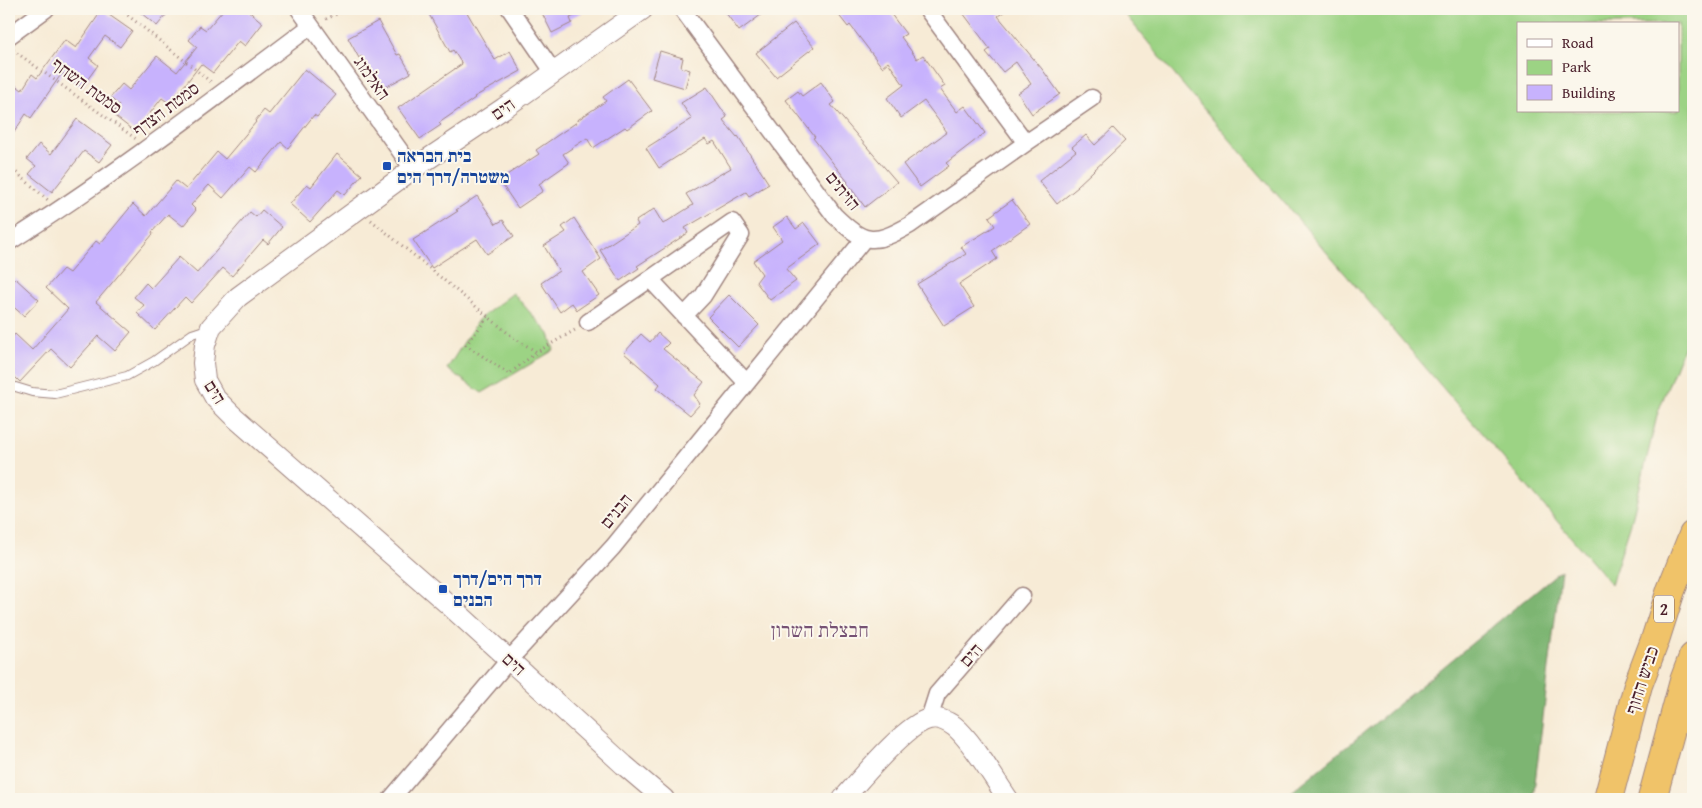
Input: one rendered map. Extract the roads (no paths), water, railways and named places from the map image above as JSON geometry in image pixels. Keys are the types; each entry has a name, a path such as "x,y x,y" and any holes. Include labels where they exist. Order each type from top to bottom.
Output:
{"highway":[{"name":"כביש החוף","path":"1608,799 1638,685 1671,590 1693,535"},
{"path":"1652,799 1684,681 1693,657"},
{"path":"1589,799 1638,685"}],"street":[{"path":"9,36 46,9"},
{"name":"האלמוג","path":"300,9 414,169"},
{"path":"510,9 554,73"},
{"name":"הים","path":"643,9 504,108 414,169 238,297 211,327 205,345 203,363 205,380 215,398 274,453 442,599 624,765 664,799"},
{"name":"הזיתים","path":"682,9 834,215 848,229 864,239"},
{"path":"927,9 1026,143"},
{"name":"סמטת הצדף","path":"9,242 60,210 148,148 311,26"},
{"path":"864,239 877,239 892,235 910,225 1092,98"},
{"path":"588,322 732,222 740,235 703,296 684,316"},
{"name":"הבנים","path":"391,799 509,660 613,547 864,239"},
{"path":"650,279 746,382"},
{"name":"הים","path":"929,719 937,694 1022,596"},
{"path":"843,799 900,738 912,728 929,719 943,720 954,726 965,737 1008,799"}],"lane":[{"path":"9,385 32,392 55,394 127,376 154,361 192,334 211,327"}],"place":[{"name":"בית הבראה משטרה/דרך הים","path":"387,166"},
{"name":"דרך הים/דרך הבנים","path":"443,589"}],"district":[{"name":"חבצלת השרון","path":"820,630"}]}
